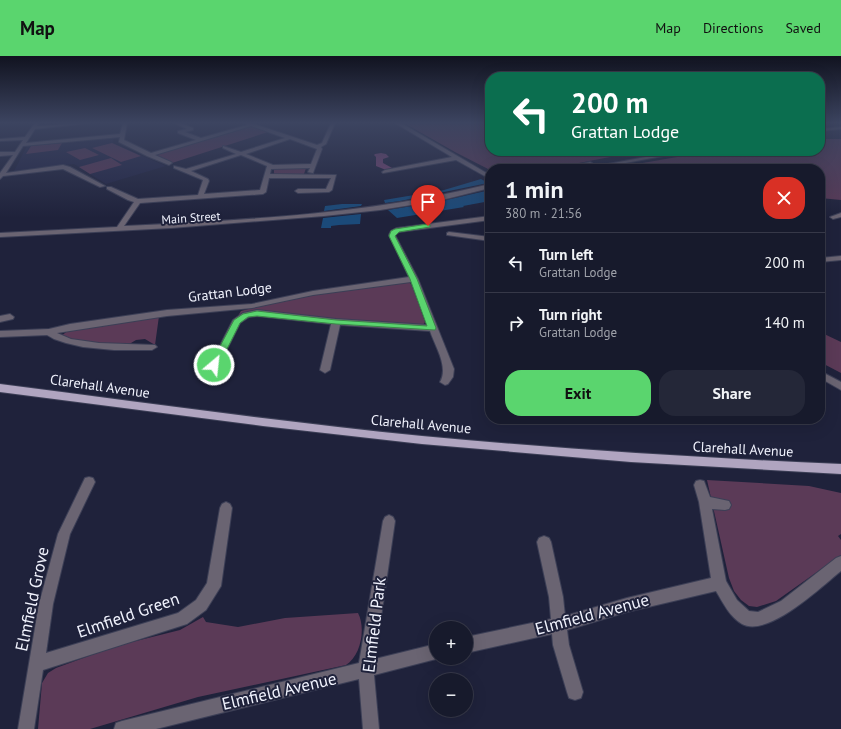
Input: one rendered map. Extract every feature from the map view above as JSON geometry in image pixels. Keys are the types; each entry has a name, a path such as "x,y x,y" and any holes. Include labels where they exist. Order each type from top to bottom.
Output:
{"main road":[{"name":"Clarehall Avenue","path":"0,388 248,421 422,440 640,458 841,469"}],"street":[{"path":"1,175 15,154"},
{"path":"187,171 238,154"},
{"path":"245,154 271,166 313,166"},
{"path":"309,176 318,154"},
{"path":"450,154 485,174"},
{"path":"149,155 168,163"},
{"path":"592,164 637,156"},
{"path":"613,164 658,156"},
{"path":"386,172 456,158"},
{"path":"109,188 130,199 138,201 263,192 268,167 271,166"},
{"path":"1,175 63,167 68,168 102,186"},
{"path":"176,167 206,180 201,196"},
{"path":"266,176 334,176 329,190 327,191 298,191"},
{"name":"Main Street","path":"0,235 229,222 381,210 442,198 485,187"},
{"name":"Main Street","path":"0,240 221,227 323,219 451,201 485,193"},
{"path":"119,228 138,201"},
{"path":"833,217 841,215"},
{"path":"445,382 449,369 414,279 392,236 393,232 397,230 485,219"},
{"path":"449,234 485,238"},
{"path":"825,260 841,258"},
{"name":"Grattan Lodge","path":"0,334 49,332 70,327 168,313 252,306 313,293 414,279"},
{"name":"Grattan Lodge","path":"214,365 236,322 246,315 265,313 336,322 432,328"},
{"path":"1,315 10,318"},
{"path":"325,370 336,322"},
{"name":"Grattan Lodge","path":"49,332 53,336 69,341 120,348 152,347"},
{"path":"136,348 142,338"},
{"path":"825,377 841,386"},
{"name":"Elmfield Grove","path":"26,729 46,604 64,534 89,482"},
{"path":"700,485 705,502 719,583 732,605 746,618 759,619 786,606 841,563"},
{"path":"705,502 725,505"},
{"name":"Elmfield Green","path":"37,664 182,618 201,605 214,586 226,508"},
{"name":"Elmfield Park","path":"371,729 366,670 368,647 389,521"},
{"path":"544,542 556,597 561,645 575,692"},
{"name":"Elmfield Avenue","path":"473,643 558,624 627,605 719,583"},
{"name":"Elmfield Avenue","path":"122,729 429,654"}],"shaded area":[{"path":"23,154 139,154 166,166 106,184 74,164 14,171"},
{"path":"70,154 99,155 80,160"},
{"path":"105,154 137,154 141,156 121,162"},
{"path":"157,154 199,154 172,163 155,155"},
{"path":"386,154 389,157 383,159 383,163 394,169 386,170 376,166 376,157 374,155"},
{"path":"460,154 485,154 485,156 615,156 574,164 485,164 485,167"},
{"path":"825,154 841,154 841,200 825,198 825,164 637,164 683,156 825,156"},
{"path":"111,158 122,165 90,174 79,167"},
{"path":"274,168 306,168 304,174 274,174"},
{"path":"410,283 412,285 425,322 423,325 417,326 342,320 267,311 253,312 236,319 241,311 252,308 315,295"},
{"path":"159,316 155,345 145,339 136,340 126,346 74,340 61,336 69,330"},
{"path":"825,334 841,342 841,373 825,365"},
{"path":"707,480 809,486 841,493 841,534 838,536 841,540 841,555 776,601 757,607 749,606 741,600 734,591 729,578"},
{"path":"358,613 362,626 361,641 355,655 346,665 198,697 90,729 38,729 42,683 48,673 56,668 116,646 180,630 203,617 206,622 238,627 285,618"}],"building":[{"path":"481,179 485,181 485,184 400,201 385,203 384,200 444,190"},
{"path":"485,191 485,202 463,206 464,207 397,218 388,210 442,201"},
{"path":"362,204 361,206 324,211 325,206"},
{"path":"361,214 360,224 321,228 323,218"}],"route":[{"path":"214,365 236,322 246,315 257,313 336,322 432,328 414,279 392,236 393,232 397,230 428,226"}]}
